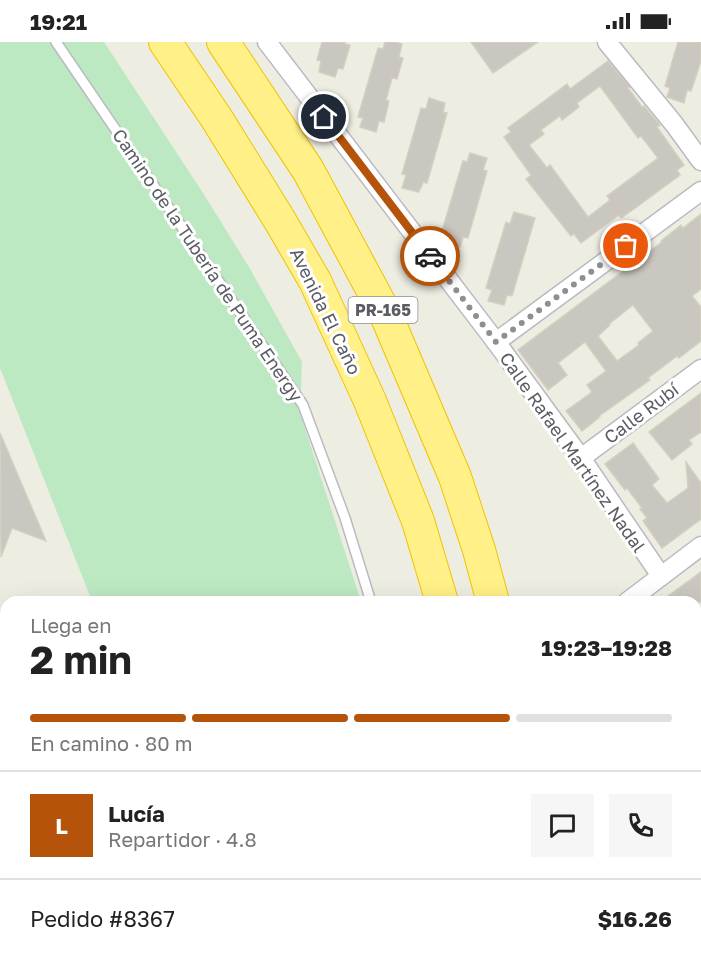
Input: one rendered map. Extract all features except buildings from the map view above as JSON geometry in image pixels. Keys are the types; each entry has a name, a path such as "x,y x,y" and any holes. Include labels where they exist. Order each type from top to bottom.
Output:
{"highway":[{"name":"Avenida El Caño","path":"165,42 217,119 315,281 370,401 418,521 440,596"},
{"name":"PR-165","path":"223,42 308,170 386,315 455,477 491,596"},
{"path":"370,401 384,472 418,596"}],"street":[{"name":"Calle Rafael Martínez Nadal","path":"267,42 496,342 581,458 661,576"},
{"path":"607,42 701,161"},
{"path":"496,342 701,191"},
{"name":"Calle Rubí","path":"581,458 701,369"},
{"path":"635,596 701,546"}],"lane":[{"name":"Camino de la Tubería de Puma Energy","path":"57,42 303,405 345,518 369,596"}],"green space":[{"path":"0,42 104,42 249,267 302,362 300,413 359,596 90,596 0,368"}],"way so far":[{"path":"430,256 496,342 626,246"}],"route":[{"path":"324,117 430,256"}]}
